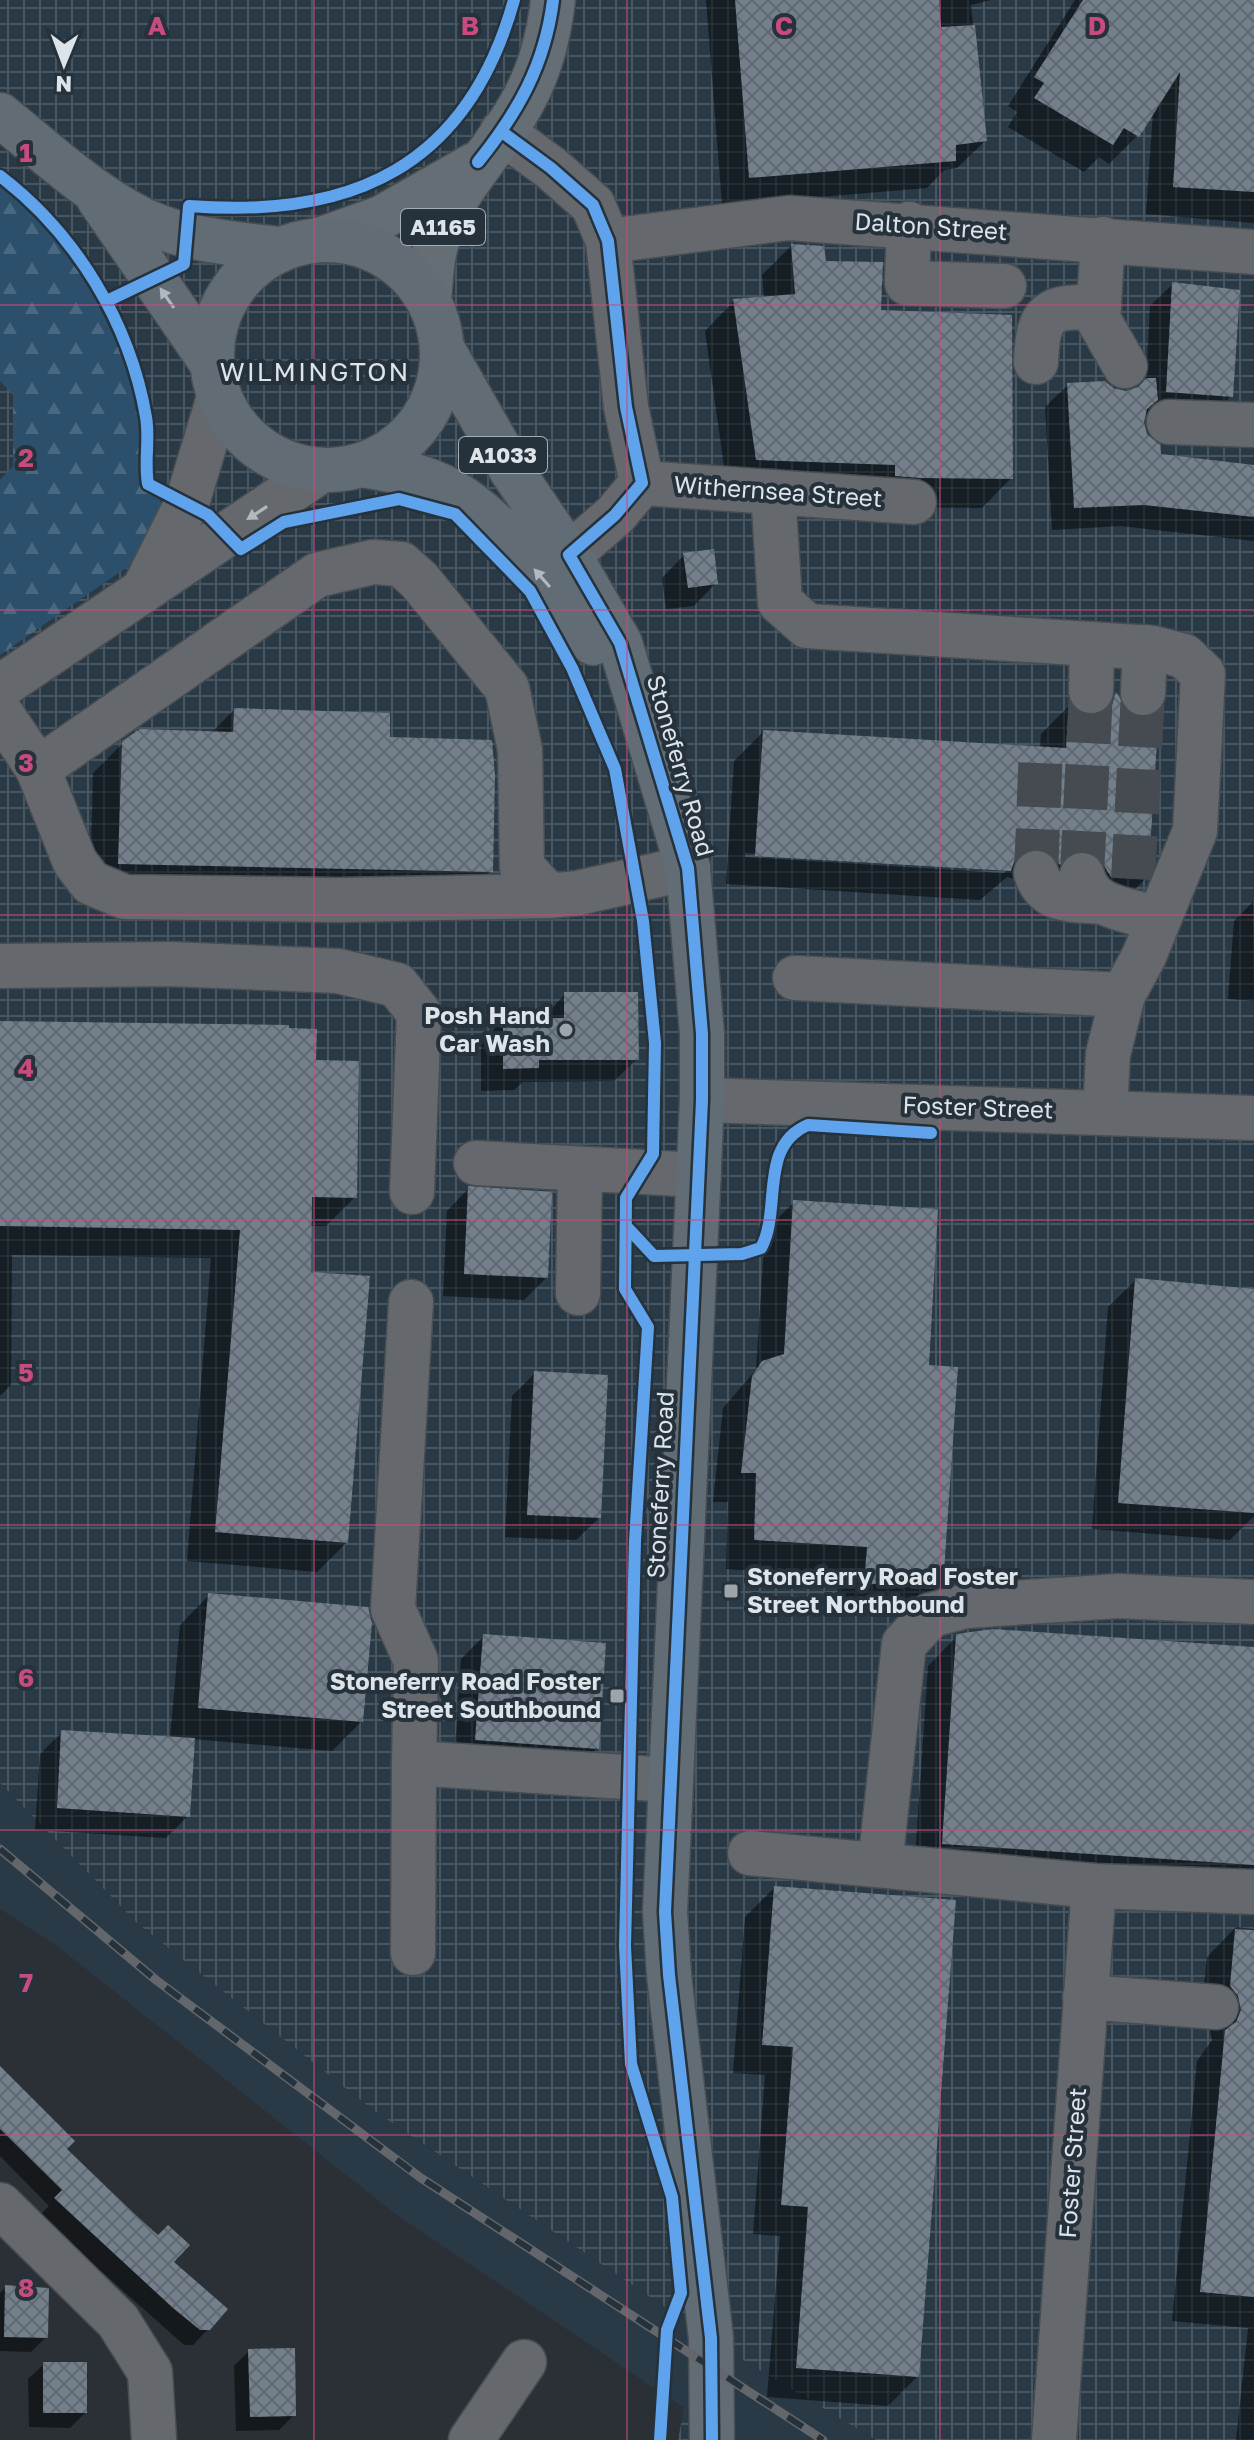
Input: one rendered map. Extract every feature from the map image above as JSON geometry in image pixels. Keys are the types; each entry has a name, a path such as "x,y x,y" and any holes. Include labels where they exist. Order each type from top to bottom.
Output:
{"highway":[{"path":"0,115 90,187 143,220 186,235 280,249"},
{"path":"90,187 215,380 235,426 259,449 289,464 342,468 396,448 422,421 438,388 443,350 439,324 429,299 409,273 384,254 354,242 322,239 280,249 250,268 228,295 214,327 215,380"},
{"name":"Stoneferry Road","path":"443,350 512,471 569,555 620,643 688,868 702,1034 702,1100 665,1912 669,1975 711,2338 712,2440"},
{"name":"Stoneferry Road","path":"342,468 410,473 452,491 496,525 581,623 648,734"}],"main road":[{"name":"A1165","path":"429,299 436,245 454,202 524,100 540,64 553,0"},
{"name":"A1165","path":"322,239 381,218 490,147"}],"street":[{"path":"490,147 551,168 593,205 608,241 626,407 642,483 615,515 569,555"},
{"name":"Dalton Street","path":"608,241 789,218 909,224 1254,252"},
{"path":"909,224 907,283 1004,286"},
{"path":"1103,239 1098,319 1125,366"},
{"path":"1036,362 1037,331 1048,313 1062,306 1099,307"},
{"path":"142,595 187,503 215,380"},
{"path":"1169,422 1254,425"},
{"path":"0,687 142,595 226,533 342,468"},
{"name":"Withernsea Street","path":"642,483 914,502"},
{"path":"773,492 773,542 780,602 807,626 1145,647 1184,656 1203,674 1195,831 1122,899 1052,897 1042,889 1036,873"},
{"path":"38,769 317,575 373,562 401,564 419,580 507,688 520,750 522,867 549,896"},
{"path":"1091,691 1092,644"},
{"path":"1143,693 1145,647"},
{"path":"0,712 38,769 75,862 91,883 117,895 324,900 549,896 688,868"},
{"path":"1105,1113 1108,1054 1123,995 1144,956 1122,899"},
{"path":"0,966 169,964 338,971 397,985 419,1013 412,1192"},
{"path":"795,978 1123,995"},
{"name":"Foster Street","path":"702,1100 1254,1118"},
{"path":"476,1163 699,1175"},
{"path":"578,1293 580,1170"},
{"path":"411,1302 393,1609 416,1661 413,1953"},
{"path":"880,1865 904,1644 931,1615 966,1606 1118,1596 1254,1602"},
{"path":"414,1763 670,1780"},
{"path":"750,1853 1094,1886 1254,1892"},
{"name":"Foster Street","path":"1054,2440 1094,1886"},
{"path":"1085,1997 1216,2007"},
{"path":"0,2205 118,2321 150,2372 154,2440"},
{"path":"471,2440 524,2362"}],"shaded area":[{"path":"0,0 1254,0 1254,2440 876,2440 748,2363 373,2110 138,1924 0,1783"},
{"path":"0,1783 138,1924 373,2110 748,2363 876,2440 725,2440 684,2408 398,2216 57,1946 0,1909"},
{"path":"684,2408 725,2440 678,2440"}],"green space":[{"path":"0,181 61,232 107,301 147,422 148,484 164,506 143,556 0,655 0,480 13,466 13,395 0,381"}],"building":[{"path":"735,0 939,0 941,27 975,25 987,141 956,145 956,161 749,178"},
{"path":"1083,0 1254,0 1254,192 1173,187 1180,72 1139,137 1124,128 1113,145 1034,98 1044,83 1034,77"},
{"path":"791,244 824,246 826,261 883,262 881,310 1012,315 1013,479 920,478 895,476 895,465 756,460 733,299 795,294"},
{"path":"1172,282 1240,290 1233,397 1166,392"},
{"path":"1147,378 1156,378 1158,400 1147,409 1144,422 1147,434 1160,445 1161,454 1254,465 1254,517 1144,505 1074,508 1067,383 1105,381 1113,388 1126,391 1138,387"},
{"path":"714,549 718,584 688,588 683,553"},
{"path":"1116,692 1130,714 1143,718 1159,711 1148,879 1111,877 1098,856 1085,850 1072,852 1060,865 1050,852 1038,848 1026,850 1015,859 1011,871 755,856 763,730 1066,748 1069,703 1079,713 1091,716 1102,713 1112,705"},
{"path":"234,708 390,713 390,737 492,740 495,775 493,872 118,864 122,741 140,729 233,732"},
{"name":"Posh Hand Car Wash","path":"564,992 638,992 639,1060 539,1060 539,1068 503,1069 503,1018 564,1018"},
{"path":"0,1021 289,1025 289,1028 317,1029 316,1060 359,1061 357,1198 312,1197 311,1272 370,1276 348,1543 215,1532 240,1230 0,1226"},
{"path":"468,1186 552,1192 548,1278 464,1274"},
{"path":"793,1200 938,1209 929,1365 958,1367 943,1586 933,1589 864,1583 867,1547 754,1540 756,1473 741,1473 752,1376 762,1361 784,1354"},
{"path":"1135,1278 1254,1289 1254,1513 1118,1503"},
{"path":"534,1371 608,1375 601,1518 527,1515"},
{"path":"208,1593 368,1607 372,1623 363,1722 198,1708"},
{"path":"993,1629 1254,1647 1254,1865 942,1844 956,1634"},
{"path":"483,1634 606,1643 599,1749 475,1740"},
{"path":"61,1730 195,1738 190,1817 57,1808"},
{"path":"774,1886 956,1900 919,2377 796,2368 808,2207 781,2205 793,2047 762,2045"},
{"path":"1235,1929 1254,1930 1254,2297 1200,2292 1225,2030 1236,2022 1241,2010 1238,1996 1230,1986"},
{"path":"0,2066 75,2141 67,2149 139,2218 158,2235 168,2225 190,2245 174,2262 228,2309 210,2330 200,2330 173,2308 54,2198 62,2190 0,2129"},
{"path":"5,2285 49,2288 48,2338 4,2337"},
{"path":"295,2348 296,2416 250,2417 248,2349"},
{"path":"43,2362 87,2362 87,2413 43,2413"}],"tunnel":[{"path":"1082,875 1091,691"},
{"path":"1133,879 1143,693"},
{"path":"1036,873 1041,747"}],"railway":[{"path":"0,1849 156,1980 421,2178 823,2440"}],"cycle path":[{"path":"107,301 184,264 189,206 248,208 302,203 352,190 396,170 434,142 467,104 494,57 514,0"},
{"path":"478,162 528,87 544,46 553,0"},
{"path":"502,132 551,168 593,205 608,241 626,407 642,483 615,515 569,555 620,643 688,868 702,1034 702,1100 665,1912 669,1975 711,2338 712,2440"},
{"path":"0,176 53,225 96,283 113,315 127,348 146,417 148,484 208,515 241,549 284,522 399,499 455,514 530,591 572,668 615,769 643,921 655,1043 653,1154 626,1198 625,1289 648,1327 635,1541 625,1946 631,2064 672,2197 681,2293 667,2330 660,2440"},
{"path":"626,1226 654,1256 742,1254 761,1248 767,1233 777,1163 792,1135 808,1125 931,1133"}],"place":[{"name":"Posh Hand Car Wash","path":"566,1030"},
{"name":"Stoneferry Road Foster Street Northbound","path":"731,1591"},
{"name":"Stoneferry Road Foster Street Southbound","path":"617,1696"}],"district":[{"name":"WILMINGTON","path":"315,372"}]}
